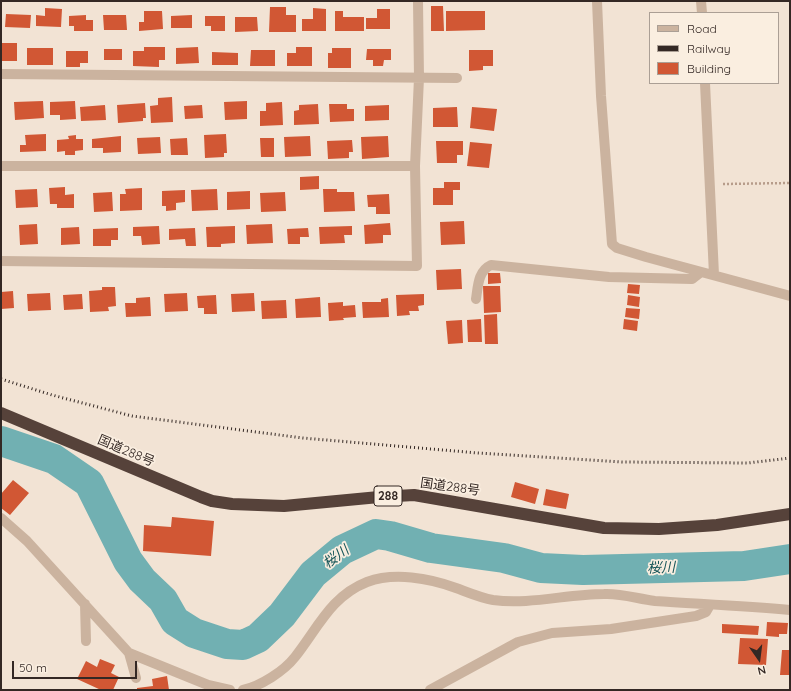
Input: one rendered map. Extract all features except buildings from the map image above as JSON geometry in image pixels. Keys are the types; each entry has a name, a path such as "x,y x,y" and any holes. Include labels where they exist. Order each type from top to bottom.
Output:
{"highway":[{"name":"国道288号","path":"1,413 201,497 212,501 232,504 290,506 379,496 414,495 604,528 659,529 717,525 790,514"}],"street":[{"path":"1,261 417,266 415,166 420,78 418,1"},
{"path":"597,1 601,96 612,244 617,248 790,296"},
{"path":"701,1 702,12"},
{"path":"1,74 457,78"},
{"path":"705,84 714,275"},
{"path":"1,166 415,166"},
{"path":"476,299 480,276 483,270 491,265 609,277 692,278 701,272"},
{"path":"1,518 27,541 129,653 208,685 230,690"},
{"path":"243,690 252,688 270,677 295,658 329,608 354,587 369,581 408,577 446,584 492,600 526,602 574,595 606,594 645,600 790,610"},
{"path":"85,604 86,641"},
{"path":"430,690 518,642 552,632 611,629 696,616 706,612 710,605"},
{"path":"129,653 136,678"}],"path":[{"path":"710,184 790,182"}],"waterway":[{"name":"桜川","path":"1,441 54,459 89,483 128,561 142,580 163,600 175,621 194,633 227,644 243,645 258,638 282,615 313,574 342,550 376,534 390,536 431,548 504,558 541,568 583,570 744,566 790,559"}],"railway":[{"path":"1,379 52,395 132,416 303,438 478,453 622,462 748,463 790,458"}]}
